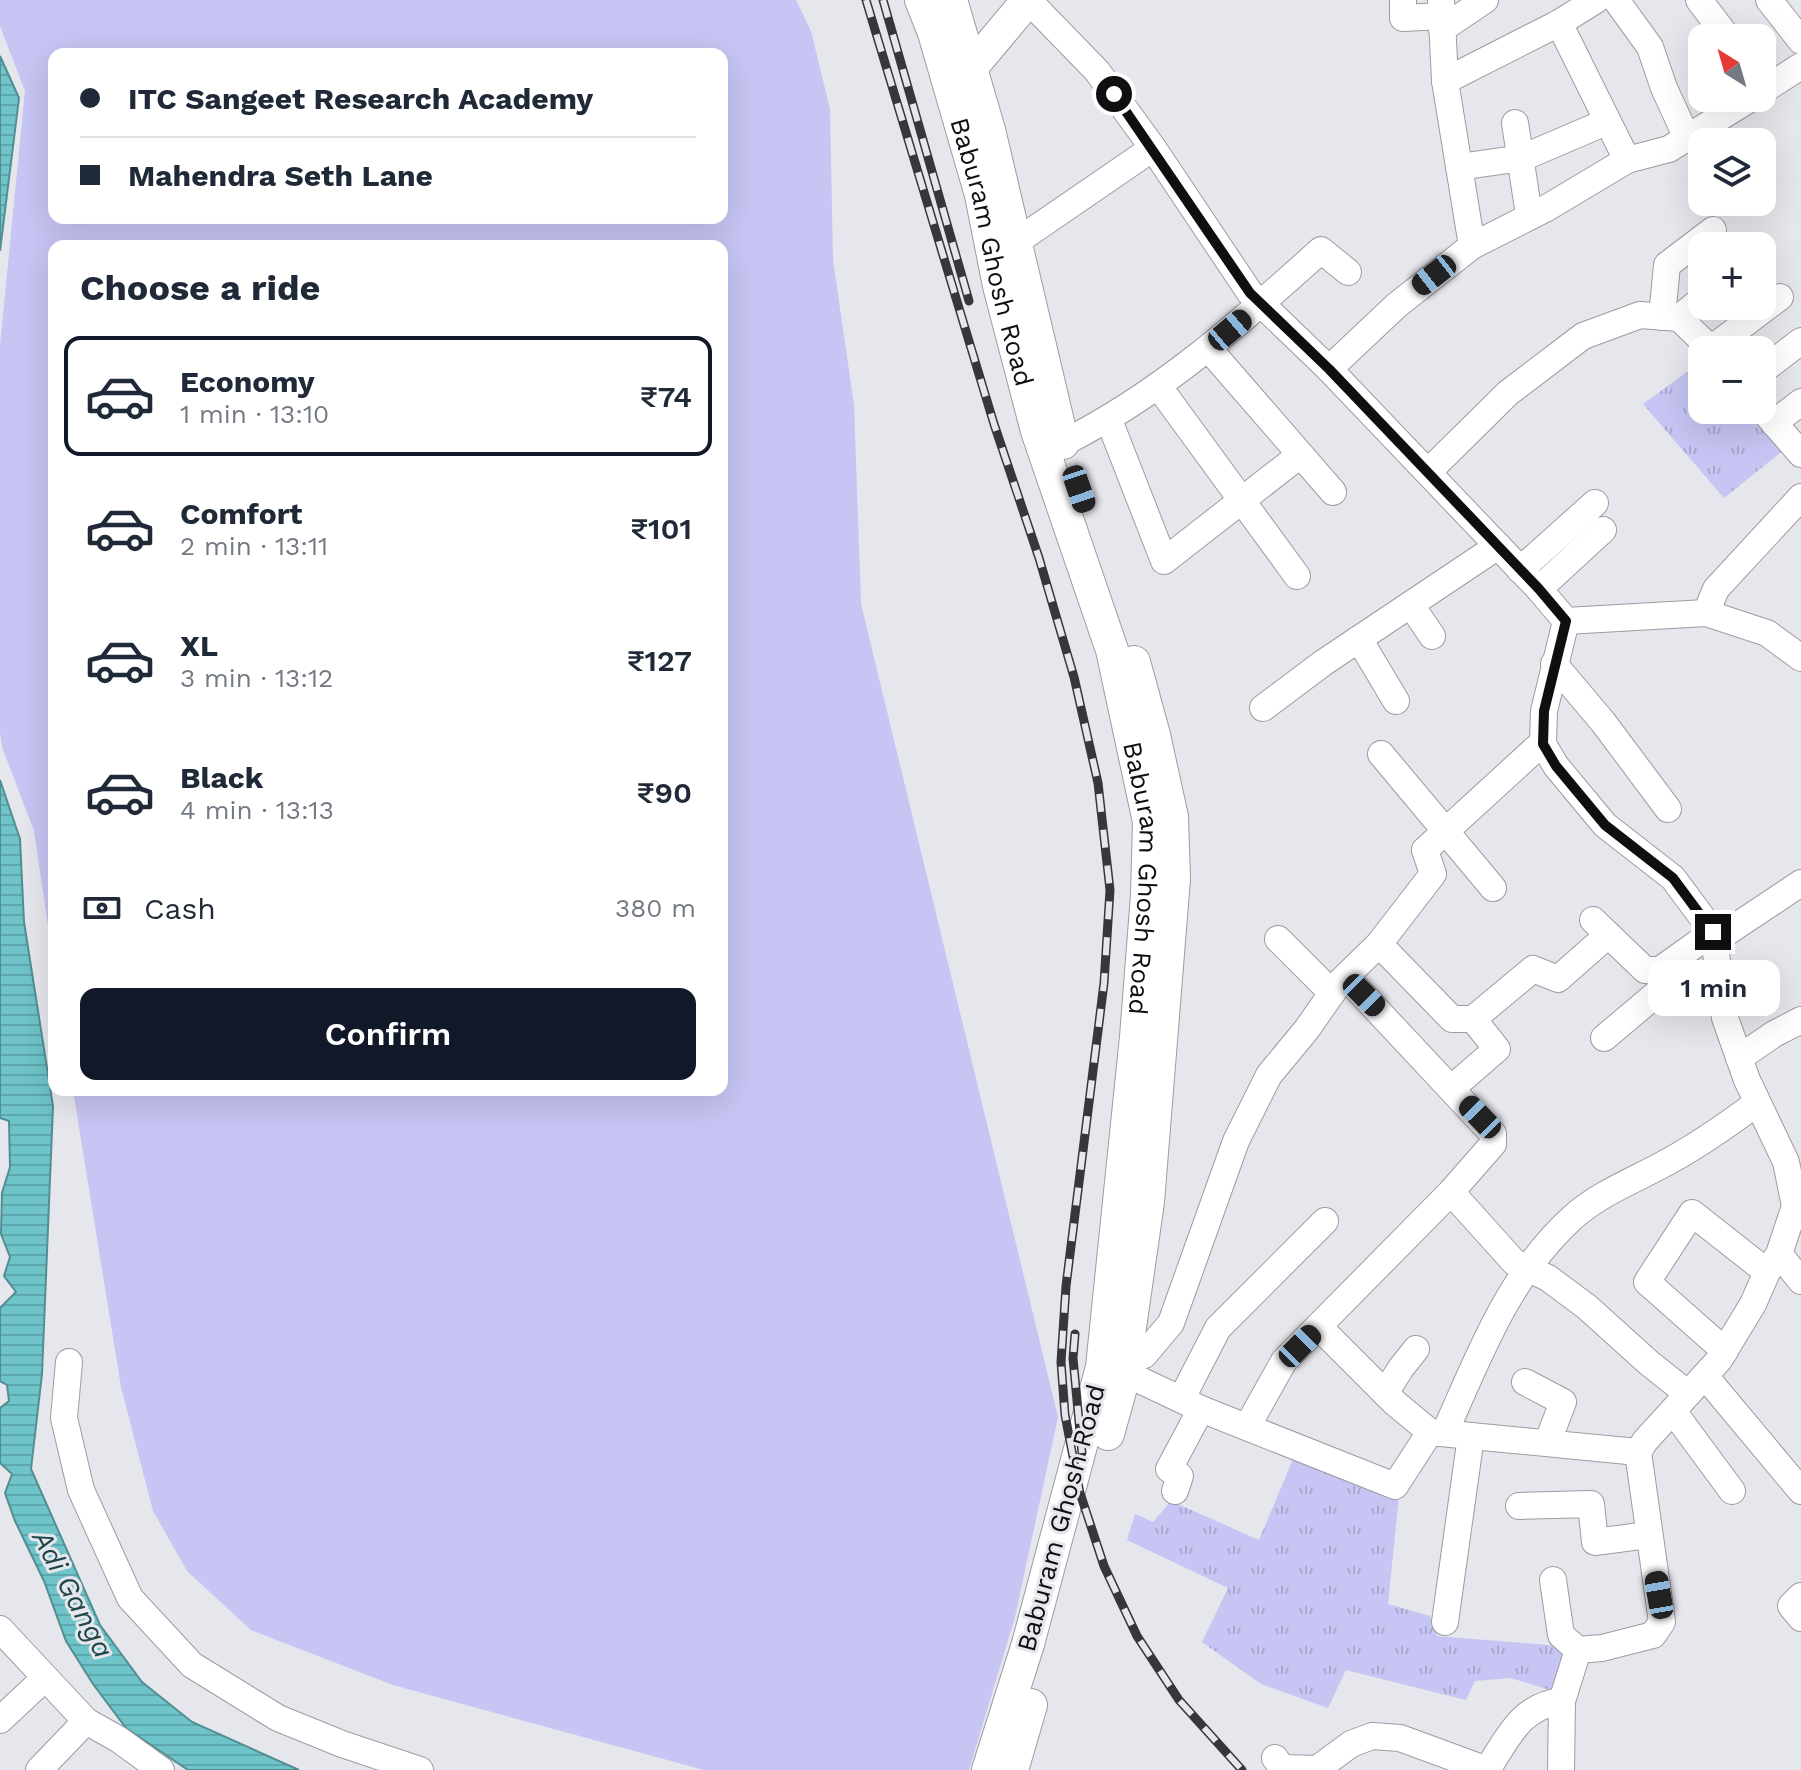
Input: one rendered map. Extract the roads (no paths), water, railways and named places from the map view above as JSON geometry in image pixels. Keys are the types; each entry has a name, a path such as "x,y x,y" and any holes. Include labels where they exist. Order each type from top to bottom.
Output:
{"main road":[{"name":"Baburam Ghosh Road","path":"921,0 934,33 981,195 999,286 1037,431 1112,650 1149,822 1117,1367"},
{"name":"Baburam Ghosh Road","path":"951,0 989,130 1063,443 1122,616 1154,735 1172,817 1174,879 1148,1202 1117,1367 1070,1560 988,1770"},
{"path":"971,68 1028,0"},
{"name":"Baburam Ghosh Road","path":"1012,1770 1023,1682"}],"street":[{"path":"1028,0 1097,71 1153,148 1250,293 1329,369 1566,621"},
{"path":"1403,0 1403,18 1441,15 1485,0"},
{"path":"1445,81 1559,23 1596,0"},
{"path":"1616,0 1650,47 1664,88 1687,138"},
{"path":"1699,0 1717,24"},
{"path":"1769,0 1801,41"},
{"path":"1441,15 1445,81 1472,246"},
{"path":"1559,23 1627,160"},
{"path":"1776,80 1801,66"},
{"path":"1329,369 1397,305 1472,246 1545,209 1627,160 1669,149 1726,112"},
{"path":"1459,167 1522,158 1606,122"},
{"path":"1515,123 1529,215"},
{"path":"1016,242 1153,148"},
{"path":"1695,336 1671,317 1667,265 1713,230"},
{"path":"1063,443 1109,420 1159,387 1261,304 1321,250 1348,272"},
{"path":"1728,336 1780,297"},
{"path":"1428,472 1508,393 1583,336 1640,315 1671,317 1688,307"},
{"path":"1776,360 1801,341"},
{"path":"1208,348 1333,492"},
{"path":"1159,387 1297,576"},
{"path":"1776,413 1801,402"},
{"path":"1109,420 1164,561 1300,455"},
{"path":"1775,424 1801,454"},
{"path":"1706,613 1716,589 1801,497"},
{"path":"1520,570 1595,503"},
{"path":"1539,589 1603,530"},
{"path":"1263,708 1498,546"},
{"path":"1411,605 1432,636"},
{"path":"1566,621 1706,613 1767,633 1801,658"},
{"path":"1553,1580 1561,1635 1578,1650 1602,1648 1653,1635 1662,1622 1638,1452 1725,1351 1773,1263 1795,1206 1786,1162 1757,1103 1725,1018 1713,936 1673,878 1605,825 1556,766 1543,742 1544,711 1566,621"},
{"path":"1359,639 1396,701"},
{"path":"1554,664 1603,722 1668,809"},
{"path":"1117,1367 1144,1355 1171,1323 1236,1141 1269,1075 1339,985 1379,944 1433,874 1425,850 1543,742"},
{"path":"1381,754 1493,888"},
{"path":"1379,944 1452,1019 1473,1019 1533,969 1558,979 1600,927 1645,970 1660,970 1713,936 1799,890"},
{"path":"1247,1427 1284,1361 1451,1192 1493,1144 1493,1134 1452,1088 1339,985 1278,939"},
{"path":"1604,1038 1661,990 1660,970"},
{"path":"1452,1088 1497,1049 1473,1019"},
{"path":"1739,1058 1801,1020"},
{"path":"1117,1367 1191,1404 1395,1486 1438,1432 1501,1307 1526,1269 1572,1218 1618,1186 1713,1136 1757,1103"},
{"path":"1451,1192 1514,1262 1548,1278 1587,1307 1649,1363 1797,1478"},
{"path":"1725,1351 1647,1282 1692,1213 1801,1281"},
{"path":"1175,1491 1180,1476 1169,1469 1218,1328 1325,1221"},
{"path":"1319,1327 1385,1393 1438,1432 1638,1452"},
{"path":"1385,1393 1416,1349"},
{"path":"69,1362 64,1418 81,1490 130,1598 192,1665 278,1718 342,1744 420,1770"},
{"path":"1525,1382 1563,1402 1548,1441"},
{"path":"1689,1393 1732,1491"},
{"path":"1445,1622 1471,1436"},
{"path":"1519,1506 1591,1504 1595,1542 1648,1535"},
{"path":"1801,1596 1791,1606 1801,1618"},
{"path":"0,1629 86,1721 149,1767"},
{"path":"1561,1770 1562,1701 1578,1650"},
{"path":"0,1720 45,1678"},
{"path":"974,1770 1001,1683 1023,1682"},
{"path":"1275,1758 1282,1768 1317,1769 1351,1744 1372,1736 1400,1738 1487,1770 1516,1724 1544,1703 1562,1701"},
{"path":"39,1770 86,1721"}],"water":[{"path":"0,56 19,98 0,251"},
{"name":"Adi Ganga","path":"0,780 20,839 24,922 48,1074 48,1096 51,1096 53,1106 42,1374 31,1469 100,1625 142,1682 192,1722 299,1770 188,1770 126,1728 66,1641 44,1581 5,1493 12,1474 0,1463 0,1408 9,1401 7,1385 0,1381 0,1308 16,1292 4,1276 10,1257 1,1234 2,1193 10,1167 9,1121 0,1118"}],"railway":[{"path":"866,0 994,424 1039,558 1074,677 1098,783 1110,890 1104,983 1066,1286 1061,1362 1065,1415 1080,1493 1104,1566 1137,1636 1179,1700 1242,1770"},
{"path":"883,0 969,301"},
{"path":"1075,1334 1073,1358 1082,1453"}]}
